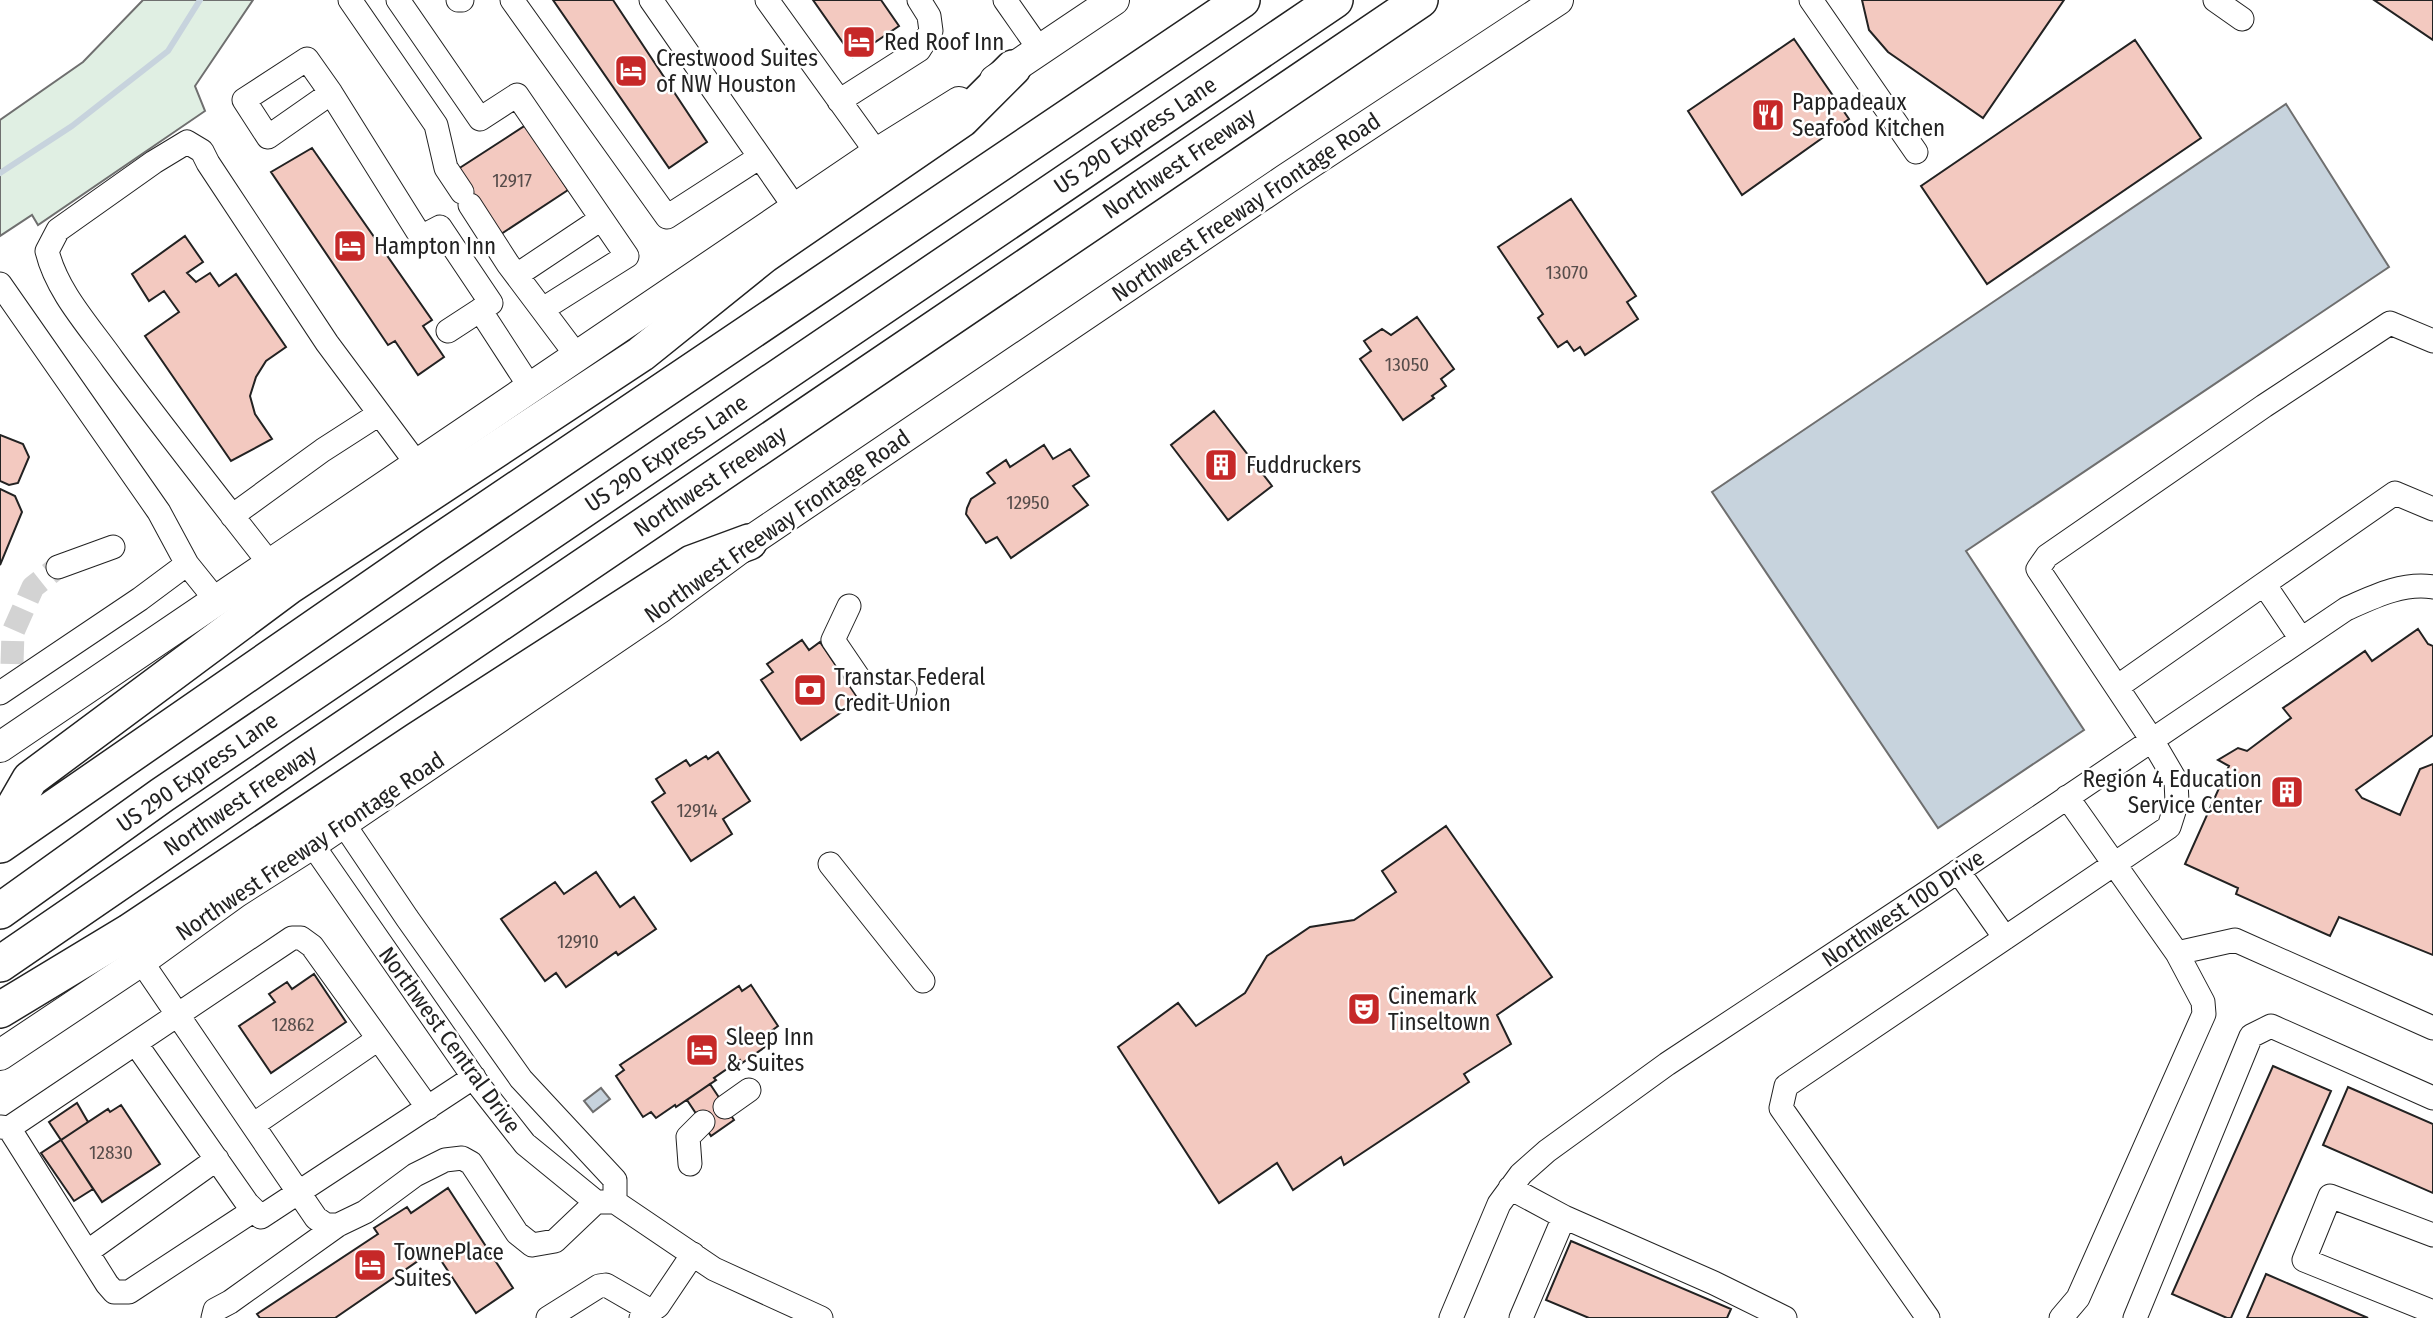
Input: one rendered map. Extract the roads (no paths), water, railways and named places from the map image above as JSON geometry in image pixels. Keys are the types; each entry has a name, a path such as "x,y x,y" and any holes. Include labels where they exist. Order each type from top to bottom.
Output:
{"highway":[{"path":"0,845 420,554 1242,0"},
{"name":"US 290 Express Lane","path":"0,911 162,795 1335,0"},
{"name":"Northwest Freeway","path":"0,964 1420,0"},
{"path":"0,831 30,779 288,587 641,354 764,255 962,119 1026,59"},
{"path":"0,1010 129,932 416,740 692,563 749,542"}],"main road":[{"path":"0,747 877,153 1114,0"},
{"name":"Northwest Freeway Frontage Road","path":"0,1055 141,961 235,893 312,844 661,607 749,542 1275,186 1558,0"}],"street":[{"path":"350,0 436,125 446,168 512,270 577,356"},
{"path":"398,0 480,119 517,95 627,256 542,309"},
{"path":"512,0 667,218 760,157"},
{"path":"652,0 796,209"},
{"path":"767,0 877,153"},
{"path":"839,101 919,50 931,32 929,16 919,0"},
{"path":"1006,0 1026,59"},
{"path":"1811,0 1916,152"},
{"path":"2215,0 2242,19"},
{"path":"331,93 421,237 440,227 491,303 448,331"},
{"path":"270,564 163,429 52,271 47,251 58,230 94,204 187,142 202,151 327,343 416,464"},
{"path":"512,270 601,219"},
{"path":"0,284 159,512 187,564 216,600"},
{"path":"480,310 530,387"},
{"path":"1928,1318 1781,1108 1786,1086 2169,827 2177,802 2176,781 2152,740 2038,569 2047,556 2264,406 2390,323 2433,341"},
{"path":"232,516 323,450 379,414"},
{"path":"2116,687 2395,493 2433,509"},
{"path":"58,567 113,547"},
{"path":"0,693 17,671 140,599 187,564"},
{"path":"2264,584 2301,639"},
{"name":"Northwest 100 Drive","path":"1451,1318 1491,1222 1510,1188 1521,1174 1547,1151 1667,1064 2346,609 2381,594 2419,584 2433,587"},
{"path":"849,606 833,640 869,692 905,690"},
{"path":"2061,1318 2078,1298 2204,1014 2203,1002 2177,953 2067,797"},
{"name":"Northwest Central Drive","path":"343,822 521,1079 615,1180 606,1202"},
{"name":"Northwest Central Drive","path":"312,844 458,1055 525,1144 606,1202 714,1269 821,1318"},
{"path":"830,864 923,981"},
{"path":"1958,871 2005,938"},
{"path":"254,1210 129,1292 114,1292 5,1128 136,1044 292,938 302,938 312,946 428,1108"},
{"path":"2177,953 2235,940 2433,1027"},
{"path":"141,961 316,1218 326,1225 338,1225"},
{"path":"2136,1318 2251,1036 2271,1026 2433,1098"},
{"path":"458,1055 490,1037"},
{"path":"253,1125 377,1038"},
{"path":"136,1044 261,1217 474,1077"},
{"path":"725,1107 749,1090"},
{"path":"690,1164 688,1137 703,1122"},
{"path":"213,1318 215,1310 230,1303 338,1225 365,1212 415,1175 445,1160 462,1158 471,1163 517,1233 532,1245 555,1241 606,1202"},
{"path":"87,1252 217,1159"},
{"path":"1510,1188 1563,1216 1714,1283 1785,1318"},
{"path":"2433,1235 2330,1196 2304,1259 2433,1312"},
{"path":"1521,1318 1563,1216"},
{"path":"548,1318 598,1286 606,1285 646,1314 658,1306 693,1254"}],"waterway":[{"path":"0,173 72,126 168,51 200,0"}],"tunnel":[{"path":"12,664 13,632 33,587 58,567"}],"place":[{"name":"Red Roof Inn","path":"859,42"},
{"name":"Crestwood Suites of NW Houston","path":"631,71"},
{"name":"Pappadeaux Seafood Kitchen","path":"1768,115"},
{"name":"Hampton Inn","path":"350,246"},
{"name":"Fuddruckers","path":"1221,465"},
{"name":"Transtar Federal Credit Union","path":"810,690"},
{"name":"Region 4 Education Service Center","path":"2287,792"},
{"name":"Cinemark Tinseltown","path":"1364,1009"},
{"name":"Sleep Inn & Suites","path":"702,1050"},
{"name":"TownePlace Suites","path":"370,1265"}]}
